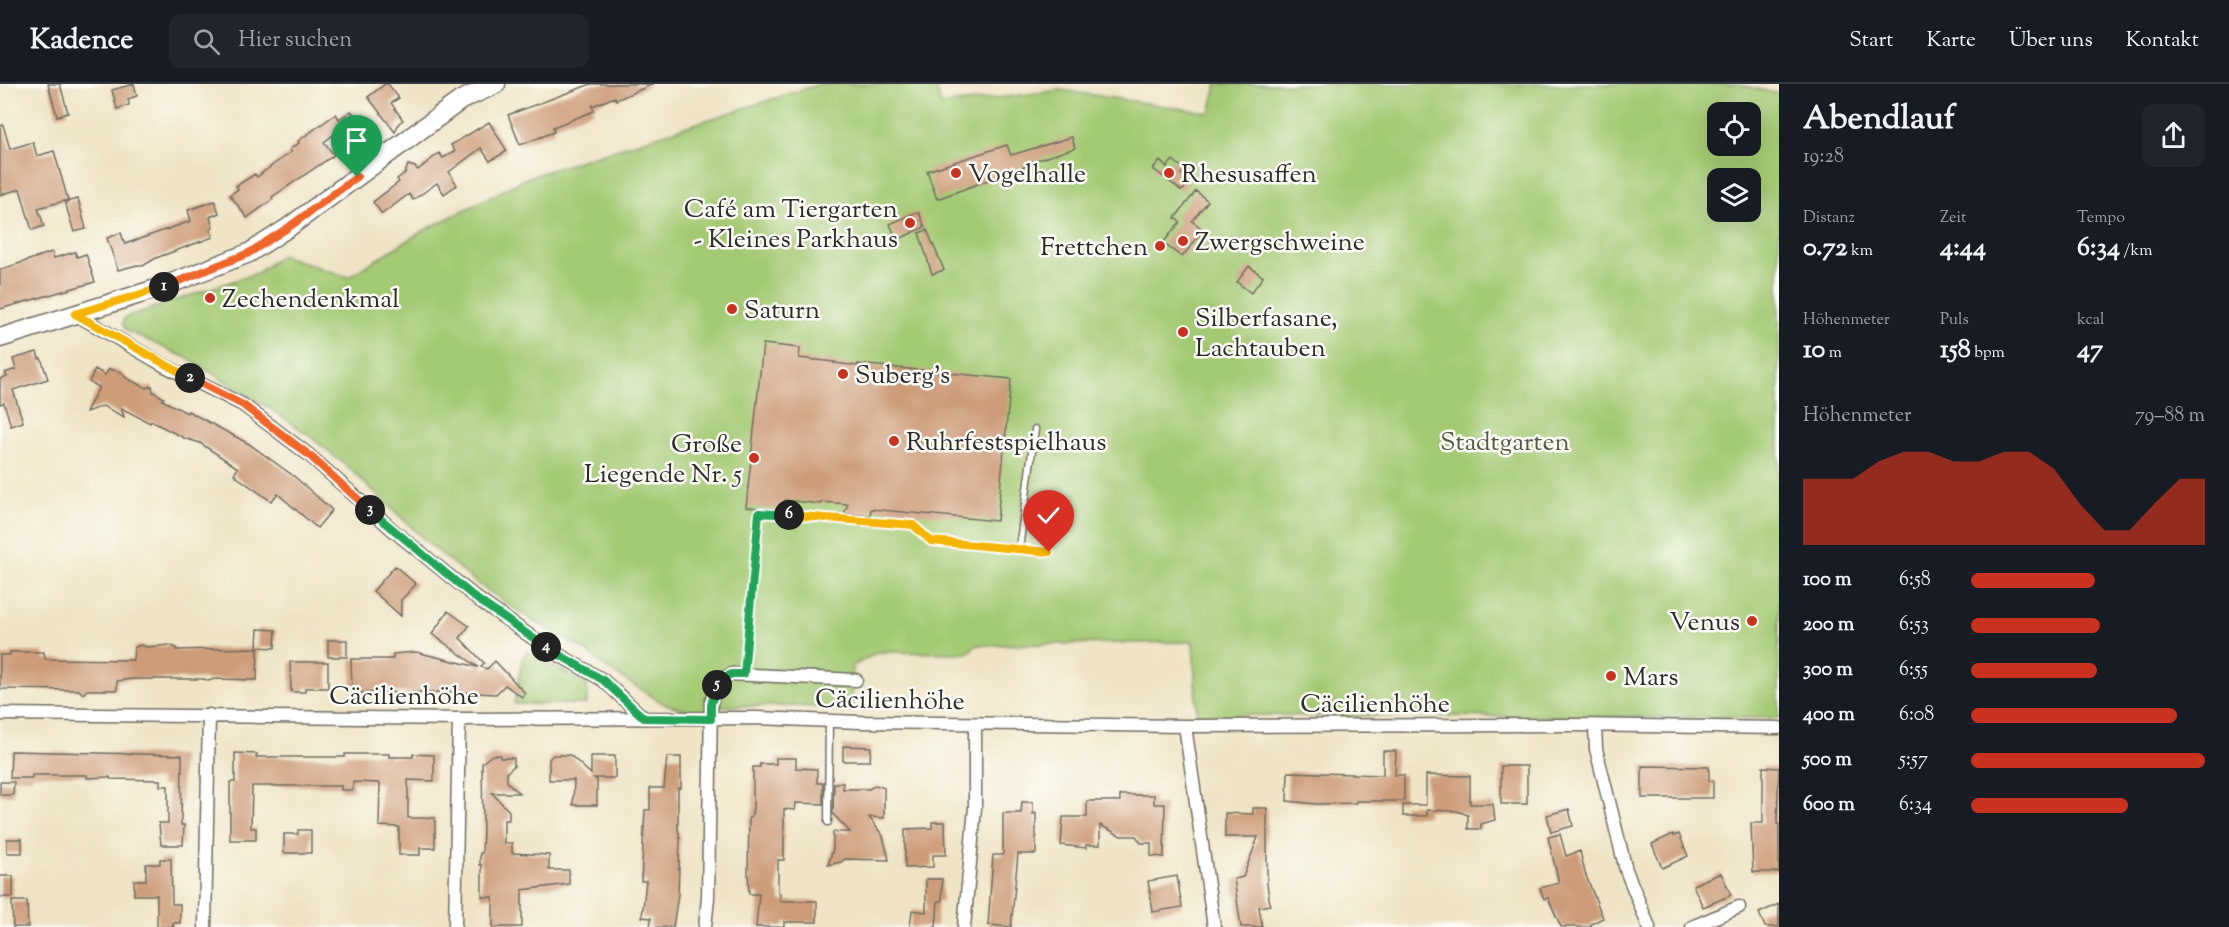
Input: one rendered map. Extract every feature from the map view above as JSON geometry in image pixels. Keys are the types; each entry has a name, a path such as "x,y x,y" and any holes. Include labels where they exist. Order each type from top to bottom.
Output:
{"main road":[{"path":"0,338 159,288 249,253 289,227 461,100 496,84"}],"street":[{"path":"75,314 165,366 243,405 309,455 394,531 478,600 548,648 603,680 644,718"},
{"path":"705,927 708,898 711,704 718,680 732,674 744,674 856,680"},
{"name":"Cäcilienhöhe","path":"0,714 459,719 644,718 1185,726 1779,728"},
{"path":"205,927 208,716"},
{"path":"455,927 459,719"},
{"path":"964,927 975,808 975,724"},
{"path":"1185,726 1214,927"},
{"path":"1595,726 1596,749 1626,870 1646,926"},
{"path":"1692,927 1739,907"}],"lane":[{"path":"1019,549 1035,429"},
{"path":"744,674 744,654 759,513 913,525 931,541 1049,552"},
{"path":"828,822 829,720"}],"green space":[{"name":"Stadtgarten","path":"819,84 936,84 941,105 1061,90 1210,113 1217,84 1737,84 1779,94 1779,718 1197,715 1193,642 977,645 967,653 878,652 853,666 852,712 821,707 729,706 696,712 664,704 608,669 582,648 535,622 478,584 428,543 352,471 310,436 189,359 127,331 123,325 124,318 129,316 257,273 281,255 348,277 421,232 529,177"},
{"path":"527,651 587,685 587,704 514,704 522,660"}],"building":[{"path":"48,84 60,84 68,113 57,116"},
{"path":"134,84 137,96 128,99 129,105 117,109 112,90"},
{"path":"388,84 399,98 391,103 403,120 395,132 368,97"},
{"path":"591,84 653,84 616,100 615,97 592,106 594,111 553,127 554,132 520,145 508,115"},
{"path":"351,111 374,140 369,143 366,150 357,145 344,127 324,142 334,155 272,197 273,199 247,218 230,195 238,189 236,186 255,174 257,177 291,152 290,149 299,143 298,141 336,114 339,119"},
{"path":"489,122 507,151 490,161 481,148 449,172 457,185 444,194 437,183 413,200 409,194 382,214 373,202 399,182 397,179 405,173 408,165 418,170 439,153 443,158 455,151 451,145"},
{"path":"3,125 10,149 33,142 37,156 54,151 68,200 38,208 44,226 32,230 20,189 0,195 0,126"},
{"name":"Vogelhalle","path":"1072,137 1075,148 1028,163 1029,165 937,199 927,171 1007,145 1011,155"},
{"name":"Rhesusaffen","path":"1173,160 1185,170 1181,174 1190,182 1182,191 1153,169 1160,161 1167,167"},
{"path":"1196,191 1208,201 1192,221 1204,230 1182,257 1163,243 1180,222 1175,218"},
{"path":"78,199 86,229 74,232 65,202"},
{"path":"215,201 219,213 210,217 213,237 156,258 143,266 137,265 118,270 107,238 121,233 125,244 191,221 188,210"},
{"path":"919,213 925,227 897,240 890,224"},
{"path":"927,230 944,270 932,274 919,233"},
{"path":"52,252 54,258 75,252 77,257 86,254 95,282 0,309 0,270"},
{"path":"1249,266 1263,277 1251,293 1237,282"},
{"name":"Ruhrfestspielhaus","path":"763,344 800,348 799,358 834,363 1011,379 997,521 871,509 870,516 844,514 848,504 821,502 821,504 785,500 784,510 746,507"},
{"path":"37,352 48,379 13,390 23,422 11,426 4,403 0,404 0,379 7,376 5,373 16,369 13,359"},
{"path":"95,369 105,375 109,369 121,372 126,378 146,388 152,386 153,392 164,398 162,400 187,413 188,411 249,444 295,477 332,510 317,528 278,494 271,501 237,477 234,474 238,468 200,443 184,438 151,421 150,423 121,408 124,417 103,406 86,412 99,387 89,382"},
{"path":"395,566 416,584 401,600 401,616 373,591"},
{"path":"448,611 469,626 460,638 484,663 481,667 487,669 495,661 525,693 522,697 505,685 496,694 352,693 351,659 393,659 393,654 416,652 478,667 432,634"},
{"path":"258,629 276,630 275,648 257,647"},
{"path":"328,640 347,640 347,657 328,657"},
{"path":"140,645 147,647 170,645 176,650 258,648 257,680 132,679 117,681 117,690 87,690 83,694 79,690 0,689 0,655 10,655 10,652 44,652 45,659 133,660 134,648"},
{"path":"290,662 328,662 328,688 305,688 305,692 291,692"},
{"path":"843,746 871,747 870,761 843,761"},
{"path":"11,751 182,755 183,845 161,845 159,823 168,823 168,786 160,786 160,780 87,778 87,775 32,775 32,778 10,778"},
{"path":"1383,751 1396,751 1395,775 1404,775 1404,801 1317,804 1287,801 1288,772 1383,775"},
{"path":"235,753 257,754 256,757 345,757 345,754 389,754 389,757 413,757 413,754 434,755 434,781 408,780 408,818 435,818 435,848 420,848 420,855 399,855 399,827 379,826 380,783 353,782 353,790 341,790 341,786 252,786 251,828 256,828 256,840 230,840 230,782 235,782"},
{"path":"492,755 500,755 500,758 514,758 514,766 507,772 507,782 519,793 492,793 509,811 509,820 504,820 504,843 512,843 512,853 549,855 549,870 569,870 569,884 522,890 522,927 493,927 493,897 482,897 480,853 482,853 483,829 482,763"},
{"path":"553,755 570,755 591,774 591,756 615,756 615,778 594,778 597,780 597,805 573,805 574,780 549,780 549,759"},
{"path":"667,757 681,757 681,788 678,788 680,839 678,894 673,927 650,927 651,918 642,917 646,881 641,881 645,810 650,810 650,788 664,788"},
{"path":"776,758 796,758 796,768 817,769 817,783 823,783 823,804 796,803 795,810 784,809 784,860 778,860 780,901 817,901 817,922 784,922 784,927 756,927 759,894 749,894 748,872 749,818 751,818 753,808 753,767 760,767 760,764 776,764"},
{"path":"1501,766 1527,766 1527,804 1501,804"},
{"path":"1642,766 1709,767 1709,781 1713,781 1713,798 1642,798"},
{"path":"1763,767 1779,768 1777,824 1779,824 1779,872 1753,872 1751,823 1763,823"},
{"path":"1426,775 1470,776 1470,804 1493,804 1495,820 1481,824 1481,829 1468,829 1468,815 1457,811 1427,810 1427,816 1403,816 1403,805 1426,805"},
{"path":"0,782 14,782 13,795 0,795"},
{"path":"834,783 843,783 843,789 869,789 876,785 884,788 884,818 869,817 883,836 889,860 845,859 828,865 833,849 833,832 850,832 833,814"},
{"path":"1120,795 1154,795 1154,804 1165,804 1164,857 1151,856 1151,843 1141,843 1136,836 1121,836 1100,825 1100,845 1086,845 1086,848 1061,845 1063,817 1087,817 1087,801 1120,801"},
{"path":"1022,802 1033,802 1033,814 1036,813 1036,854 1018,854 1011,927 988,925 993,855 1003,855 1003,813 1021,813"},
{"path":"1253,808 1267,808 1267,884 1270,905 1259,907 1262,927 1241,927 1234,879 1243,877 1258,837 1225,837 1225,813 1253,814"},
{"path":"1569,809 1573,826 1551,832 1547,815"},
{"path":"932,822 945,822 946,855 933,855 933,867 905,868 905,829 932,828"},
{"path":"298,830 311,830 311,853 284,853 284,834 298,834"},
{"path":"1560,834 1566,856 1580,851 1585,873 1603,918 1591,924 1592,927 1561,927 1548,898 1544,899 1540,888 1559,883 1548,837"},
{"path":"1673,834 1674,836 1679,834 1688,856 1662,868 1652,844"},
{"path":"7,839 22,839 22,853 7,853"},
{"path":"160,859 171,859 172,904 180,904 180,923 173,923 173,927 157,927 157,895 134,895 134,880 146,880 146,864 160,864"},
{"path":"1721,873 1731,895 1703,907 1693,885"},
{"path":"0,876 13,876 13,897 0,897"},
{"path":"1177,876 1182,907 1153,912 1148,881"},
{"path":"926,879 942,879 942,901 938,901 936,927 910,927 912,910 926,912"},
{"path":"12,901 27,901 28,927 13,927"},
{"path":"1779,904 1779,927 1765,927 1759,913"}],"place":[{"name":"Vogelhalle","path":"956,173"},
{"name":"Rhesusaffen","path":"1169,173"},
{"name":"Café am Tiergarten - Kleines Parkhaus","path":"910,223"},
{"name":"Zwergschweine","path":"1183,241"},
{"name":"Frettchen","path":"1160,246"},
{"name":"Zechendenkmal","path":"210,298"},
{"name":"Saturn","path":"732,309"},
{"name":"Silberfasane, Lachtauben","path":"1183,332"},
{"name":"Suberg's","path":"843,374"},
{"name":"Ruhrfestspielhaus","path":"894,441"},
{"name":"Große Liegende Nr. 5","path":"754,458"},
{"name":"Venus","path":"1752,621"},
{"name":"Mars","path":"1611,676"}],"route":[{"path":"357,177 249,253 159,288 75,314 165,366 243,405 309,455 394,531 478,600 548,648 603,680 644,718 711,719 711,704 718,680 732,674 744,674 744,654 759,513 913,525 931,541 1049,552"}]}
